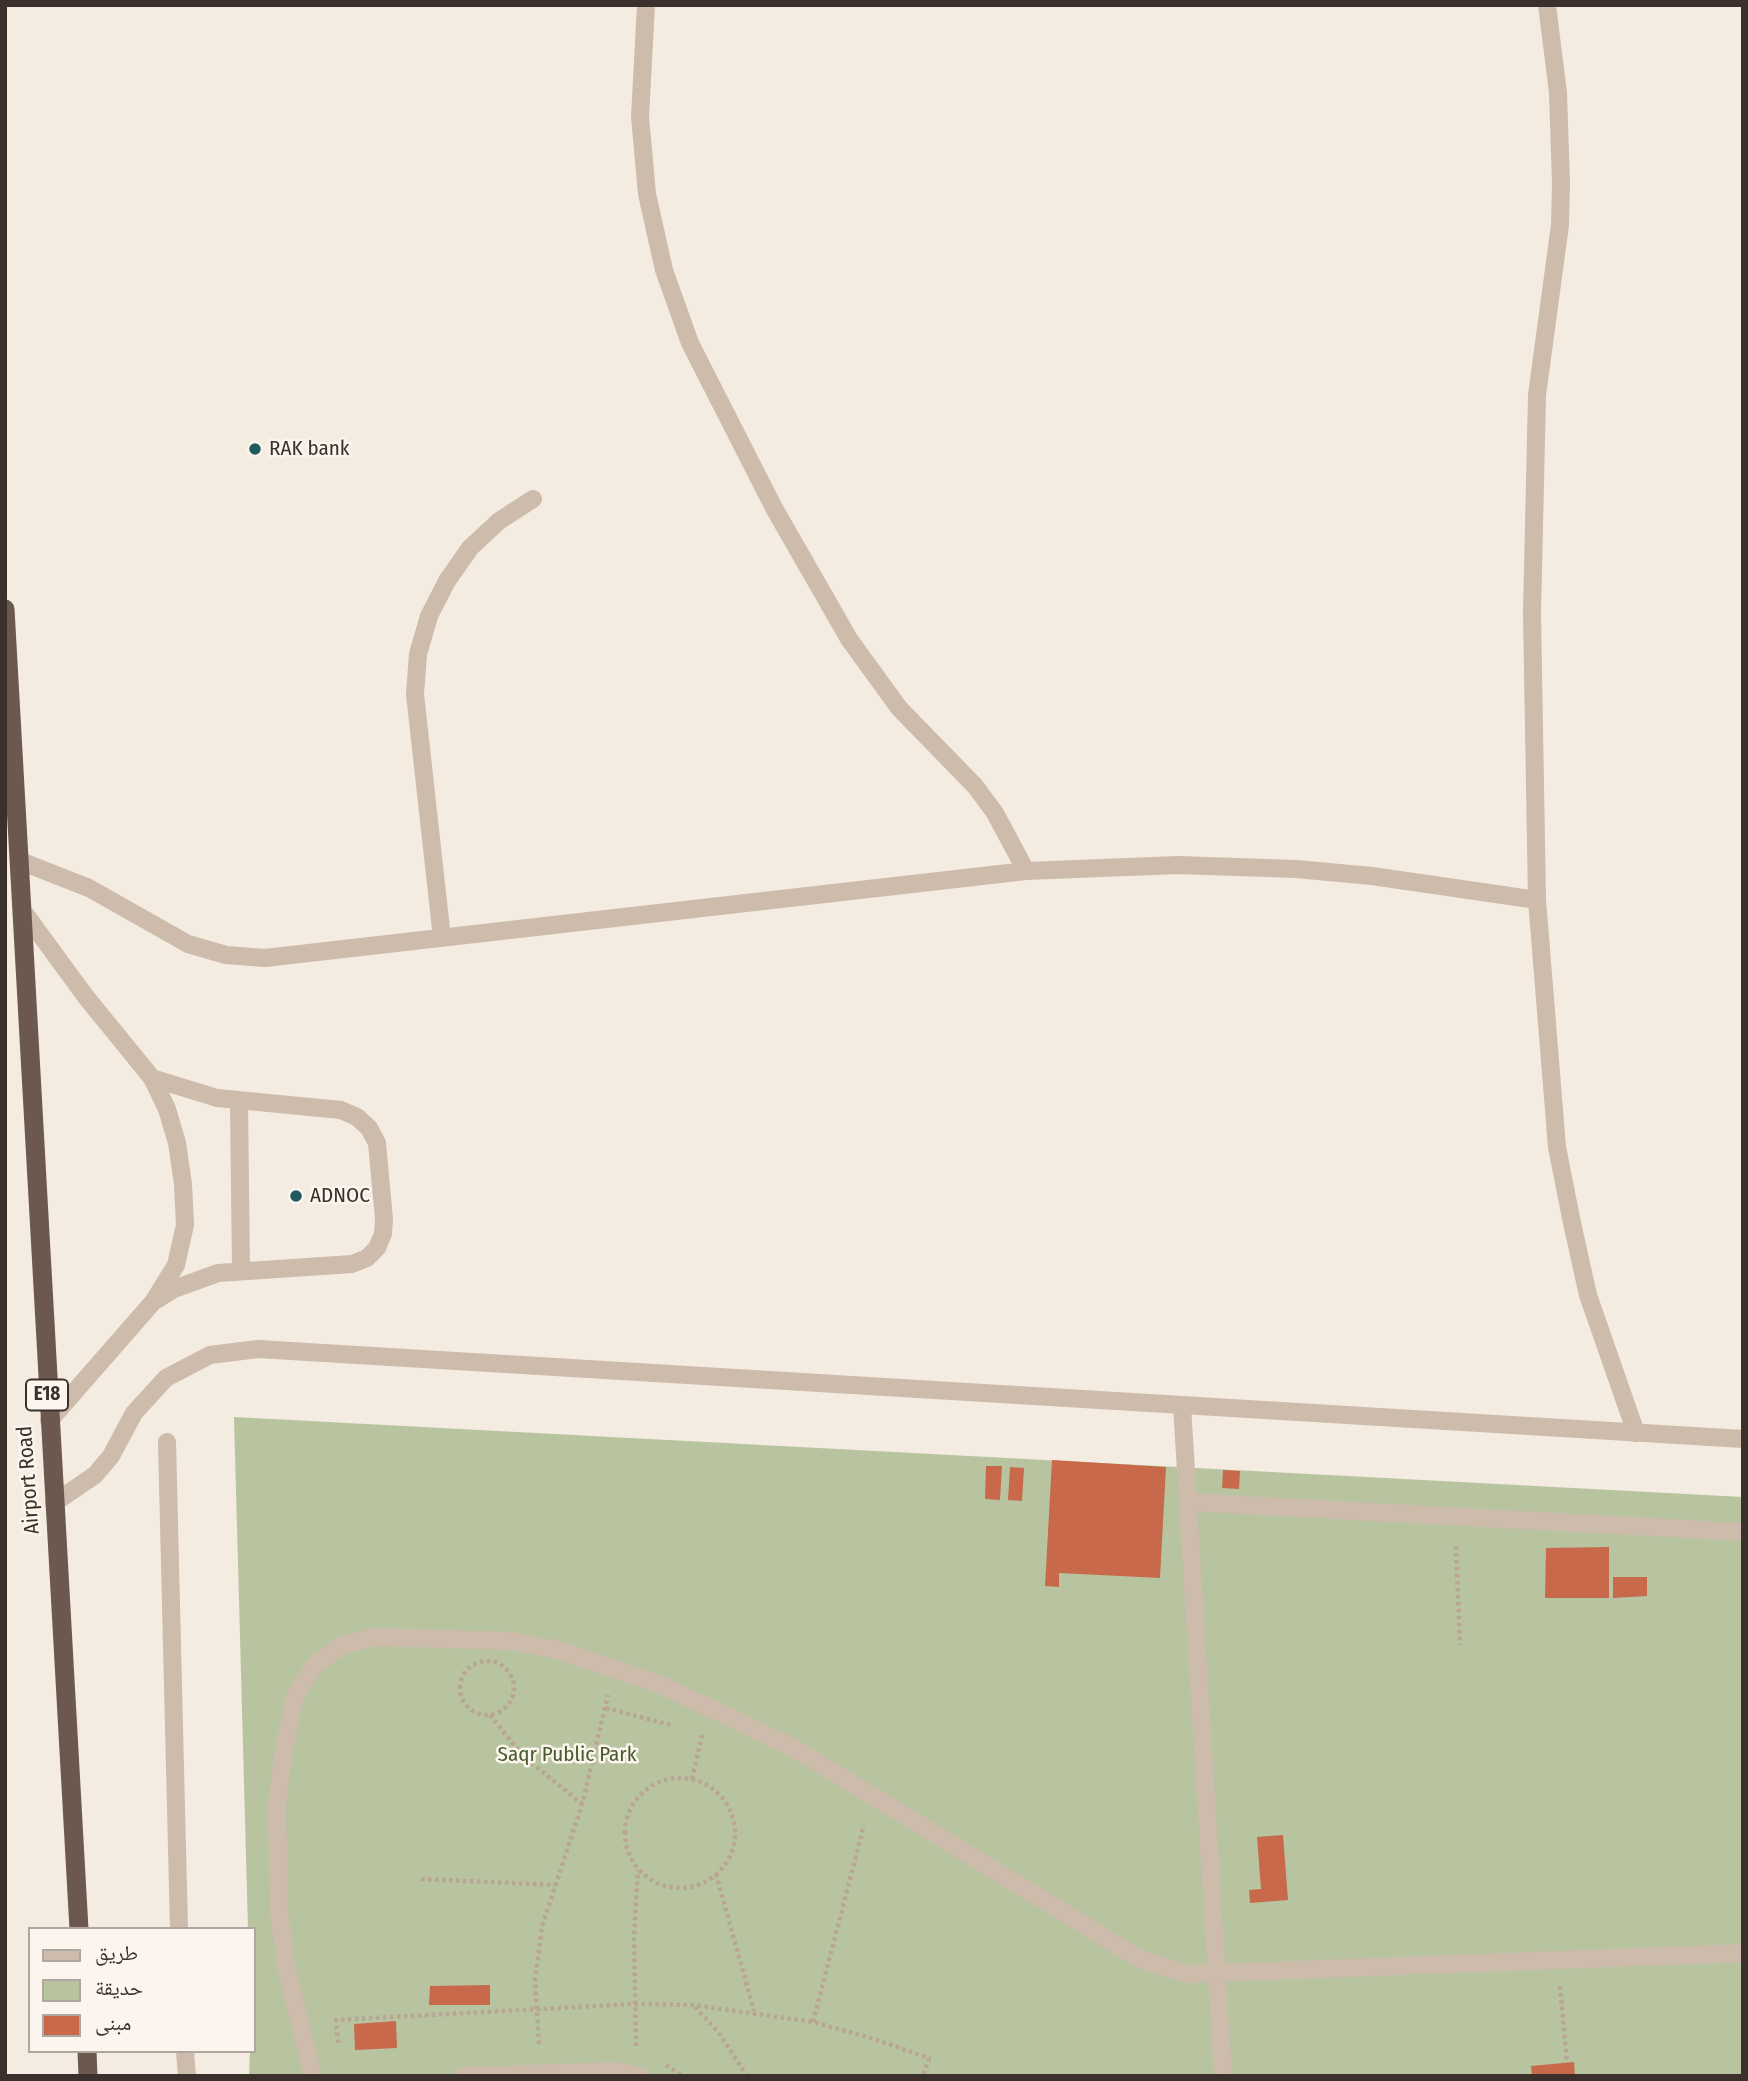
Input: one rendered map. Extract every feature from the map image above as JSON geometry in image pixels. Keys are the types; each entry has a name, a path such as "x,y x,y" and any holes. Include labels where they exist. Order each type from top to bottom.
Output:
{"highway":[{"name":"Airport Road","path":"5,609 48,1421 79,1927"},
{"path":"86,2053 88,2076"}],"street":[{"path":"646,5 640,117 647,194 664,270 690,343 774,509 849,639 900,708 975,786 995,813 1026,871"},
{"path":"1547,5 1558,93 1561,184 1560,225 1537,395 1532,613 1537,900 1560,1160 1588,1295 1636,1433"},
{"path":"442,938 415,694 418,654 429,616 454,570 470,548 499,521 533,499"},
{"path":"20,861 89,888 187,944 226,955 265,958 1026,871 1178,865 1296,869 1372,876 1537,900"},
{"path":"23,911 86,997 152,1078 167,1109 177,1143 185,1225 176,1265 153,1302 48,1421"},
{"path":"152,1078 195,1093 239,1102 341,1110 357,1117 369,1128 377,1143 384,1219 383,1234 377,1248 367,1258 352,1264 241,1270 195,1279 153,1302"},
{"path":"239,1102 241,1270"},
{"path":"54,1503 95,1475 111,1456 134,1413 166,1378 209,1355 258,1349 1743,1439"},
{"path":"1182,1406 1223,2076"},
{"path":"167,1441 179,1927"},
{"path":"1188,1502 1743,1532"},
{"path":"313,2076 286,1966 276,1860 283,1754 295,1696 308,1673 342,1645 376,1637 511,1641 558,1650 613,1667 708,1705 792,1747 1140,1959 1186,1974 1743,1953"},
{"path":"185,2053 187,2076"},
{"path":"465,2076 614,2071 638,2075"}],"path":[{"path":"1459,1517 1456,1555 1460,1645"},
{"path":"491,1715 508,1707 515,1689 510,1671 494,1661 475,1662 461,1676 460,1696 472,1711 491,1715 523,1756 582,1805"},
{"path":"540,2072 537,1953 555,1885 582,1805 613,1667"},
{"path":"692,1779 708,1705"},
{"path":"638,1869 667,1887 701,1883 716,1874 734,1845 735,1828 731,1811 722,1797 708,1786 692,1779 675,1778 658,1782 643,1791 632,1804 625,1821 625,1838 638,1869 634,1936 638,2075"},
{"path":"813,2022 872,1797"},
{"path":"716,1874 754,2011"},
{"path":"421,1879 555,1885"},
{"path":"1558,1961 1567,2062"},
{"path":"338,2048 337,2020 634,2004 694,2006 754,2011 813,2022 929,2058 923,2076"},
{"path":"694,2006 719,2033 747,2076"}],"green space":[{"name":"Saqr Public Park","path":"234,1417 1743,1497 1743,2076 249,2076 250,2053 256,2053 256,1927 248,1927"}],"building":[{"path":"1052,1460 1166,1467 1160,1578 1059,1573 1059,1587 1045,1586"},
{"path":"986,1466 1002,1466 1000,1500 985,1499"},
{"path":"1010,1467 1024,1468 1022,1501 1008,1500"},
{"path":"1223,1470 1240,1471 1239,1489 1222,1488"},
{"path":"1609,1547 1609,1598 1545,1598 1546,1548"},
{"path":"1613,1577 1647,1577 1647,1596 1613,1598"},
{"path":"1283,1835 1288,1900 1250,1903 1249,1890 1261,1889 1257,1837"},
{"path":"490,1985 490,2005 429,2005 430,1986"},
{"path":"396,2021 397,2048 355,2050 354,2024"},
{"path":"1574,2062 1575,2076 1532,2076 1531,2066"}],"place":[{"name":"RAK bank","path":"255,449"},
{"name":"ADNOC","path":"296,1196"}]}
